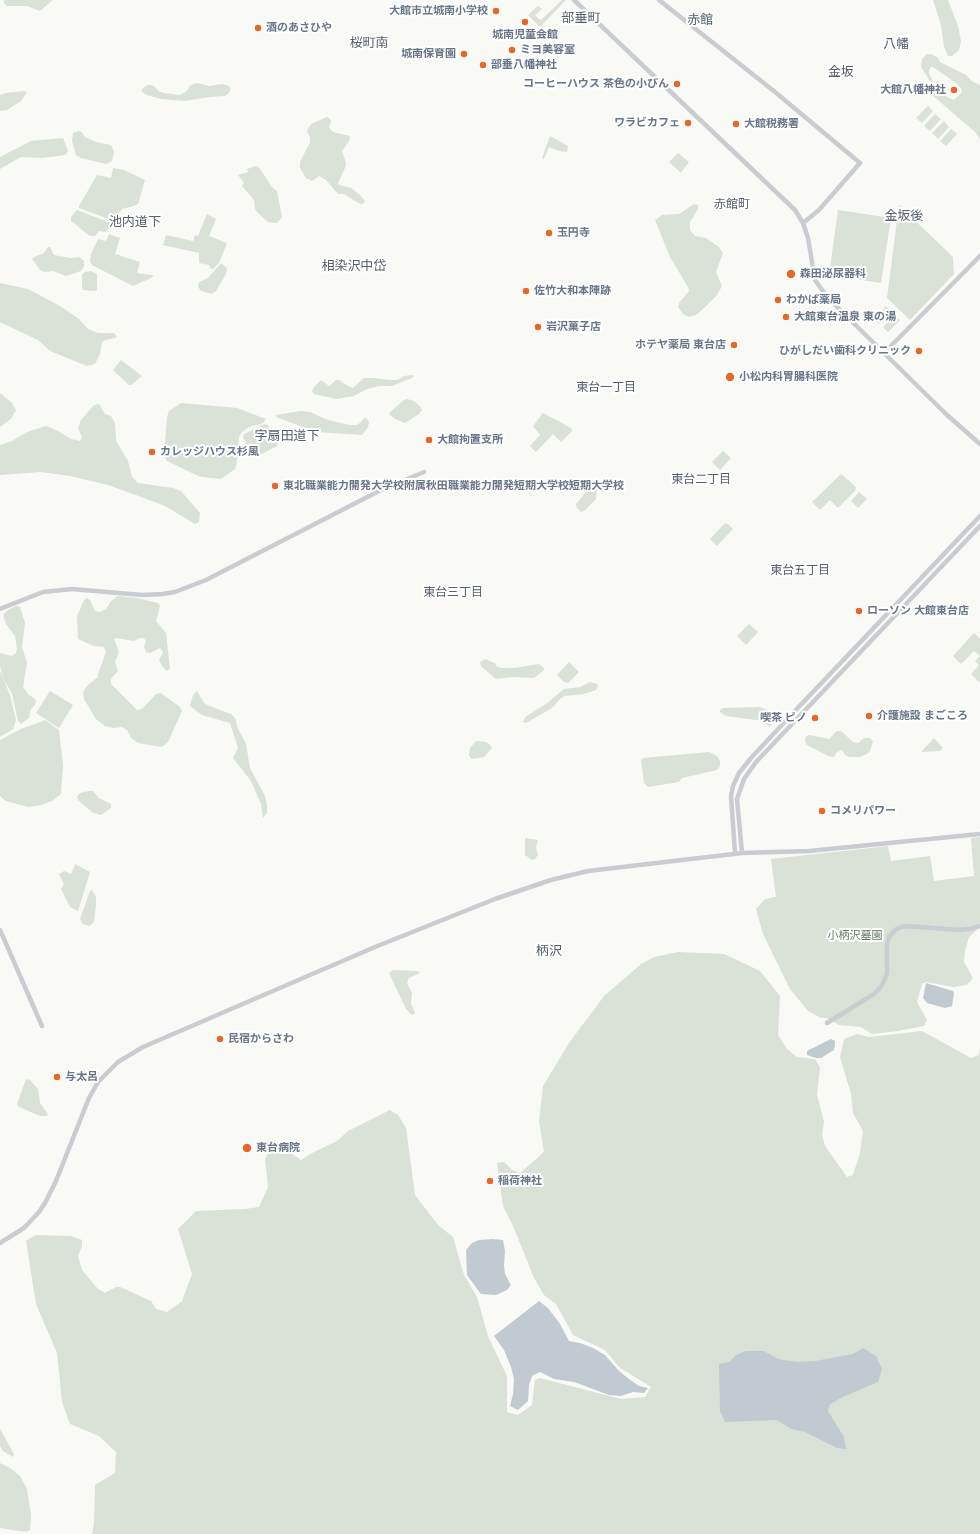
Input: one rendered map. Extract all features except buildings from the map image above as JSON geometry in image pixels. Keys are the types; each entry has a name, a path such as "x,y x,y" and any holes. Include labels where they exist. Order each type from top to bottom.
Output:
{"street":[{"path":"574,0 795,210 803,223 808,238 815,280 827,297 980,444"},
{"path":"659,0 775,92 860,163 818,210 803,223"},
{"path":"884,353 980,256"},
{"path":"0,609 43,592 72,589 142,595 175,592 206,580 379,491 424,472"},
{"path":"735,853 731,796 733,786 739,773 751,758 980,516"},
{"path":"742,852 737,799 744,779 756,762 980,526"},
{"path":"0,1243 24,1228 39,1212 51,1193 88,1098 98,1082 118,1062 130,1054 375,946 528,888 588,870 742,852 809,851 980,834"},
{"path":"827,1023 874,994 880,988 887,973 887,944 889,937 895,930 908,926 958,930 980,926"},
{"path":"0,930 42,1026"}],"green space":[{"path":"4,0 53,0 40,11 27,6 7,6 4,3"},
{"path":"562,0 566,0 540,27 528,15 538,6 542,9 535,15 540,20"},
{"path":"933,0 948,0 958,26 961,41 959,50 952,56 948,56 944,47 941,25"},
{"path":"927,54 931,54 937,57 940,62 966,75 973,82 980,85 980,139 975,132 931,94 929,87 930,81 921,67 922,59","holes":["933,67 961,88 962,92 954,100 943,95 934,84 929,73 929,70"]},
{"path":"198,83 209,86 222,84 229,86 231,89 225,96 185,101 161,99 142,92 142,89 147,85 152,85 158,91 179,95 186,92 193,84"},
{"path":"24,91 27,92 21,101 7,110 0,111 0,95"},
{"path":"928,106 933,111 922,123 916,118"},
{"path":"935,114 941,119 930,131 924,126"},
{"path":"327,117 331,121 329,127 333,132 350,136 349,141 342,151 346,163 338,183 339,185 351,188 360,195 365,201 363,204 360,204 344,194 338,194 326,180 319,176 312,181 306,178 300,168 300,162 310,142 310,137 307,131 311,124"},
{"path":"944,121 949,127 938,139 932,133"},
{"path":"951,129 957,134 946,146 940,141"},
{"path":"78,131 82,132 85,137 96,142 111,145 114,152 112,161 106,164 81,158 76,155 72,141 73,133"},
{"path":"550,136 568,146 567,152 549,147 544,159 542,158"},
{"path":"63,138 68,151 65,155 42,158 21,157 0,169 0,157 31,141"},
{"path":"678,153 689,162 681,173 669,162"},
{"path":"256,166 260,169 272,187 277,191 282,217 277,223 268,222 257,212 255,209 254,200 242,186 244,183 238,175 248,172 247,169"},
{"path":"113,168 124,170 145,180 138,204 122,209 114,221 79,208 97,175 111,178"},
{"path":"694,204 698,205 698,209 690,222 690,230 695,236 706,238 719,247 723,253 716,272 722,286 717,295 703,309 696,315 689,317 683,314 678,307 679,303 689,291 688,287 670,257 655,220 662,215 679,214"},
{"path":"899,205 953,257 954,274 910,320 887,298"},
{"path":"77,210 111,223 112,226 105,232 99,231 95,236 90,236 71,221 71,217"},
{"path":"838,210 891,218 881,283 829,275"},
{"path":"207,214 216,219 209,236 227,243 219,263 213,269 211,269 209,265 199,263 199,253 163,245 166,235 193,241 195,235 198,236"},
{"path":"109,234 120,238 115,254 140,262 137,273 154,275 151,278 133,286 92,265 90,262 91,254 98,239 106,241"},
{"path":"48,247 50,247 54,255 70,258 79,257 84,261 84,266 81,271 66,276 53,271 45,272 40,270 32,259 44,253"},
{"path":"221,263 227,268 226,274 216,291 212,294 201,291 198,287 199,282 208,278"},
{"path":"91,271 97,274 97,290 83,290 82,274"},
{"path":"0,283 28,289 60,306 79,319 88,329 98,333 114,333 117,337 102,342 100,354 95,364 87,366 50,351 38,340 0,322"},
{"path":"886,306 891,311 879,324 874,319"},
{"path":"894,315 900,320 888,332 883,327"},
{"path":"121,360 142,376 131,385 129,385 113,370"},
{"path":"404,376 414,376 412,378 392,386 379,386 367,389 354,396 336,399 314,394 312,391 321,380 329,386 336,380 339,380 353,388 364,378 398,380"},
{"path":"0,393 12,403 16,410 11,419 0,427"},
{"path":"407,399 414,401 422,410 419,414 405,423 395,419 389,413"},
{"path":"181,403 237,408 266,419 263,423 249,427 242,432 239,437 235,469 221,479 202,477 167,461 164,456 167,417 169,411"},
{"path":"99,404 105,414 111,416 115,423 116,441 128,461 132,477 138,483 173,488 181,491 200,513 199,522 195,524 165,506 108,485 70,476 41,472 0,475 0,445 12,441 27,432 46,426 71,439 80,441 82,437 78,428 81,420 94,405"},
{"path":"301,411 310,412 328,420 349,425 357,425 364,418 366,418 369,422 368,427 362,435 316,432 276,417 276,415"},
{"path":"543,413 564,424 572,429 572,431 561,442 553,434 536,452 530,446 540,435 533,426"},
{"path":"265,424 268,425 278,443 277,446 256,457 253,457 243,437 244,434"},
{"path":"723,451 731,458 720,470 712,462"},
{"path":"841,474 856,487 855,491 838,508 830,500 820,510 812,502"},
{"path":"593,487 597,489 596,499 584,511 581,512 577,508 576,504 587,491"},
{"path":"859,492 867,499 858,508 851,501"},
{"path":"725,523 733,529 717,546 710,539"},
{"path":"118,596 158,603 160,606 156,621 166,633 170,669 167,671 159,660 163,652 160,648 150,653 146,652 144,647 146,641 144,638 139,638 134,641 116,638 114,639 119,652 115,662 118,671 111,679 111,684 137,710 142,709 156,694 161,693 180,707 182,711 168,742 162,747 138,743 131,738 127,730 122,727 113,728 105,726 96,719 84,699 83,692 88,685 98,677 106,652 104,647 94,646 78,639 77,616 86,598 90,600 95,611 100,612 106,609 111,601"},
{"path":"16,606 20,607 25,623 22,647 27,663 23,687 29,695 36,700 35,705 31,709 29,718 21,724 18,721 12,694 3,678 0,666 0,653 12,656 16,653 17,649 15,636 6,624 3,615 8,610"},
{"path":"749,624 758,632 746,645 737,636"},
{"path":"974,633 980,639 980,656 974,651 961,664 953,656"},
{"path":"980,656 979,682 971,674 979,665 975,661"},
{"path":"485,659 495,663 497,667 502,668 515,668 539,664 544,668 543,671 534,678 513,677 496,679 481,666 480,662"},
{"path":"569,662 579,672 568,683 564,682 557,675"},
{"path":"0,671 10,695 16,720 13,729 0,737"},
{"path":"590,682 597,684 598,686 596,690 584,694 565,696 561,698 552,708 526,723 523,722 525,717 546,704 564,689 580,687"},
{"path":"50,691 73,705 59,728 36,713"},
{"path":"197,691 204,703 231,714 235,718 238,729 246,744 250,768 265,796 267,813 263,818 261,804 251,781 233,758 238,748 230,723 202,715 190,706 193,695"},
{"path":"760,707 773,712 779,717 770,727 763,721 726,716 720,712 723,708"},
{"path":"45,720 59,730 63,765 61,794 52,801 41,805 28,807 6,801 0,796 0,740 21,729"},
{"path":"837,731 841,731 853,742 858,743 864,738 870,738 873,741 870,751 860,757 849,757 845,755 842,750 837,752 834,757 828,756 807,745 805,741 806,736 810,735 829,739"},
{"path":"934,738 943,748 940,751 921,752"},
{"path":"476,741 486,742 492,748 484,757 471,759 469,755 470,748"},
{"path":"709,752 717,756 720,761 720,766 717,770 682,778 679,782 648,787 644,783 641,760 643,758"},
{"path":"93,791 99,798 111,804 111,808 101,815 93,813 78,800 77,796 80,793"},
{"name":"小柄沢墓園","path":"980,837 980,927 969,937 965,951 964,962 973,978 967,985 953,987 926,982 922,984 917,1002 927,1020 924,1026 898,1031 872,1034 861,1027 839,1025 808,1011 790,989 763,934 756,909 765,899 776,897 771,859 888,846 891,861 930,856 934,881 974,876 971,838"},
{"path":"525,838 538,840 536,848 538,855 535,859 532,860 525,855"},
{"path":"75,864 90,872 78,911 70,907 61,889 64,884 59,874 64,871 71,874"},
{"path":"92,890 96,897 96,905 94,922 89,926 83,924 80,919 90,891"},
{"path":"678,952 724,954 760,971 780,996 778,1035 787,1049 797,1057 815,1059 820,1067 817,1095 824,1122 822,1134 825,1146 847,1177 853,1175 860,1153 863,1131 853,1113 851,1094 840,1057 844,1039 857,1034 869,1037 922,1031 971,1058 979,1055 980,1047 980,1534 92,1534 94,1523 95,1485 115,1473 116,1452 99,1436 70,1424 62,1402 57,1353 36,1304 26,1241 35,1235 71,1236 82,1240 82,1246 78,1256 82,1270 98,1289 105,1293 116,1287 120,1287 151,1301 156,1309 167,1312 182,1301 192,1274 178,1229 196,1211 259,1207 268,1187 265,1159 270,1150 277,1145 301,1160 337,1141 348,1131 390,1110 398,1115 406,1128 415,1195 438,1225 453,1237 464,1275 477,1297 488,1336 507,1376 507,1412 518,1415 532,1405 535,1380 540,1378 621,1399 645,1397 651,1387 619,1367 605,1350 573,1335 556,1304 544,1295 534,1278 513,1226 503,1206 497,1163 504,1162 512,1170 520,1173 544,1152 539,1121 543,1086 569,1043 604,996 641,964 654,957"},
{"path":"393,970 418,971 420,973 409,978 407,983 412,993 411,1003 415,1013 412,1015 406,1009 389,973"},
{"path":"26,1079 30,1080 38,1089 40,1103 48,1114 46,1116 40,1116 19,1107 17,1104"},
{"path":"0,1429 14,1454 13,1457 3,1451 0,1446"},
{"path":"0,1463 10,1468 20,1476 27,1489 31,1514 30,1530 26,1532 0,1528"}],"shaded area":[{"path":"926,983 953,991 952,1006 945,1008 927,1003 923,998"},
{"path":"831,1039 835,1041 834,1050 821,1058 807,1055 807,1051"},
{"path":"479,1240 503,1240 505,1251 505,1274 511,1285 507,1290 496,1295 481,1294 467,1275 466,1250 472,1243"},
{"path":"539,1301 548,1308 560,1324 569,1341 593,1348 605,1355 619,1371 629,1379 639,1386 648,1388 644,1393 633,1392 621,1396 609,1395 574,1382 554,1379 540,1372 532,1376 529,1385 528,1401 518,1410 510,1406 513,1394 514,1379 504,1350 494,1336"},
{"path":"863,1348 876,1356 882,1369 878,1382 830,1404 828,1411 844,1437 846,1449 837,1448 805,1432 791,1429 777,1420 725,1422 720,1411 719,1364 729,1362 736,1355 746,1351 764,1351 778,1359 798,1362 815,1361 853,1354"}],"place":[{"name":"大館市立城南小学校","path":"496,11"},
{"name":"城南児童会館","path":"525,22"},
{"name":"酒のあさひや","path":"258,28"},
{"name":"ミヨ美容室","path":"512,50"},
{"name":"城南保育園","path":"464,54"},
{"name":"部垂八幡神社","path":"483,65"},
{"name":"コーヒーハウス 茶色の小びん","path":"677,84"},
{"name":"大館八幡神社","path":"954,90"},
{"name":"ワラビカフェ","path":"688,123"},
{"name":"大館税務署","path":"736,124"},
{"name":"玉円寺","path":"549,233"},
{"name":"森田泌尿器科","path":"791,274"},
{"name":"佐竹大和本陣跡","path":"526,291"},
{"name":"わかば薬局","path":"778,300"},
{"name":"大館東台温泉 東の湯","path":"786,317"},
{"name":"岩沢菓子店","path":"538,327"},
{"name":"ホテヤ薬局 東台店","path":"734,345"},
{"name":"ひがしだい歯科クリニック","path":"919,351"},
{"name":"小松内科胃腸科医院","path":"730,377"},
{"name":"大館拘置支所","path":"429,440"},
{"name":"カレッジハウス杉風","path":"152,452"},
{"name":"東北職業能力開発大学校附属秋田職業能力開発短期大学校短期大学校","path":"275,486"},
{"name":"ローソン 大館東台店","path":"859,611"},
{"name":"介護施設 まごころ","path":"869,716"},
{"name":"喫茶 ピノ","path":"815,718"},
{"name":"コメリパワー","path":"822,811"},
{"name":"民宿からさわ","path":"220,1039"},
{"name":"与太呂","path":"57,1077"},
{"name":"東台病院","path":"247,1148"},
{"name":"稲荷神社","path":"490,1181"}],"district":[{"name":"部垂町","path":"581,18"},
{"name":"赤館","path":"700,20"},
{"name":"桜町南","path":"369,43"},
{"name":"八幡","path":"896,44"},
{"name":"金坂","path":"841,72"},
{"name":"赤館町","path":"732,204"},
{"name":"金坂後","path":"904,216"},
{"name":"池内道下","path":"135,222"},
{"name":"相染沢中岱","path":"354,266"},
{"name":"東台一丁目","path":"606,387"},
{"name":"字扇田道下","path":"287,436"},
{"name":"東台二丁目","path":"701,479"},
{"name":"東台五丁目","path":"800,570"},
{"name":"東台三丁目","path":"453,592"},
{"name":"柄沢","path":"549,951"}]}
